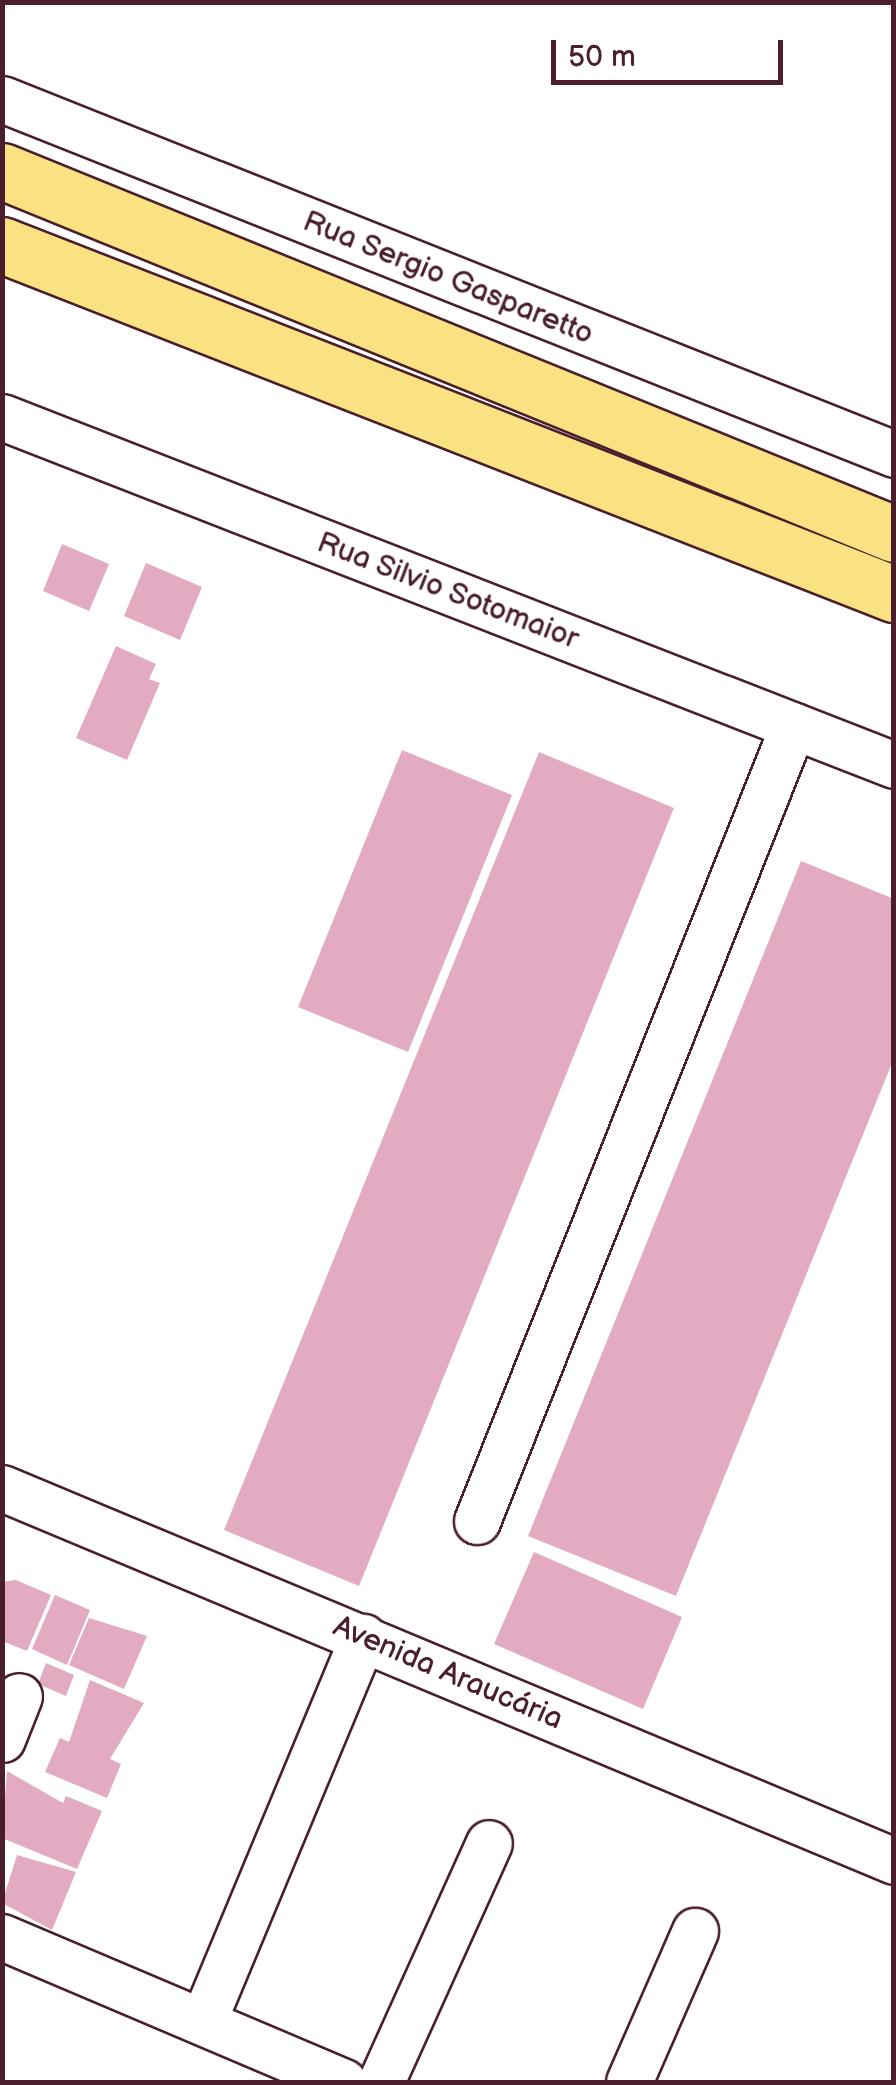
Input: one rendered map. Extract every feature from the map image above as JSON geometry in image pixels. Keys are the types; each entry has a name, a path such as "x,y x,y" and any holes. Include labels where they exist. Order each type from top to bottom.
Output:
{"highway":[{"path":"2,170 894,534"},
{"path":"2,245 894,594"}],"street":[{"name":"Rua Sergio Gasparetto","path":"2,99 894,454"},
{"name":"Rua Silvio Sotomaior","path":"2,416 894,765"},
{"path":"477,1520 793,726"},
{"name":"Avenida Araucária","path":"2,1488 894,1861"},
{"path":"204,2020 362,1637"},
{"path":"2,1738 19,1696"},
{"path":"381,2082 488,1844"},
{"path":"630,2082 696,1931"},
{"path":"2,1937 344,2082"}],"building":[{"path":"62,544 109,564 89,611 43,591"},
{"path":"146,563 202,587 180,640 124,616"},
{"path":"116,646 156,664 149,679 160,683 127,760 76,738"},
{"path":"402,750 512,795 408,1052 298,1007"},
{"path":"539,752 674,808 359,1586 224,1530"},
{"path":"801,861 894,899 894,1058 676,1596 528,1536"},
{"path":"534,1552 682,1617 643,1709 494,1644"},
{"path":"16,1580 51,1595 27,1651 2,1641 2,1582"},
{"path":"55,1595 90,1610 67,1665 32,1649"},
{"path":"89,1618 147,1636 124,1689 69,1665"},
{"path":"46,1663 74,1675 66,1696 38,1684"},
{"path":"90,1680 144,1703 110,1759 121,1764 107,1798 45,1772 60,1738 69,1742"},
{"path":"7,1771 63,1803 66,1796 102,1811 77,1869 2,1838"},
{"path":"17,1855 76,1872 52,1930 2,1903"}]}
